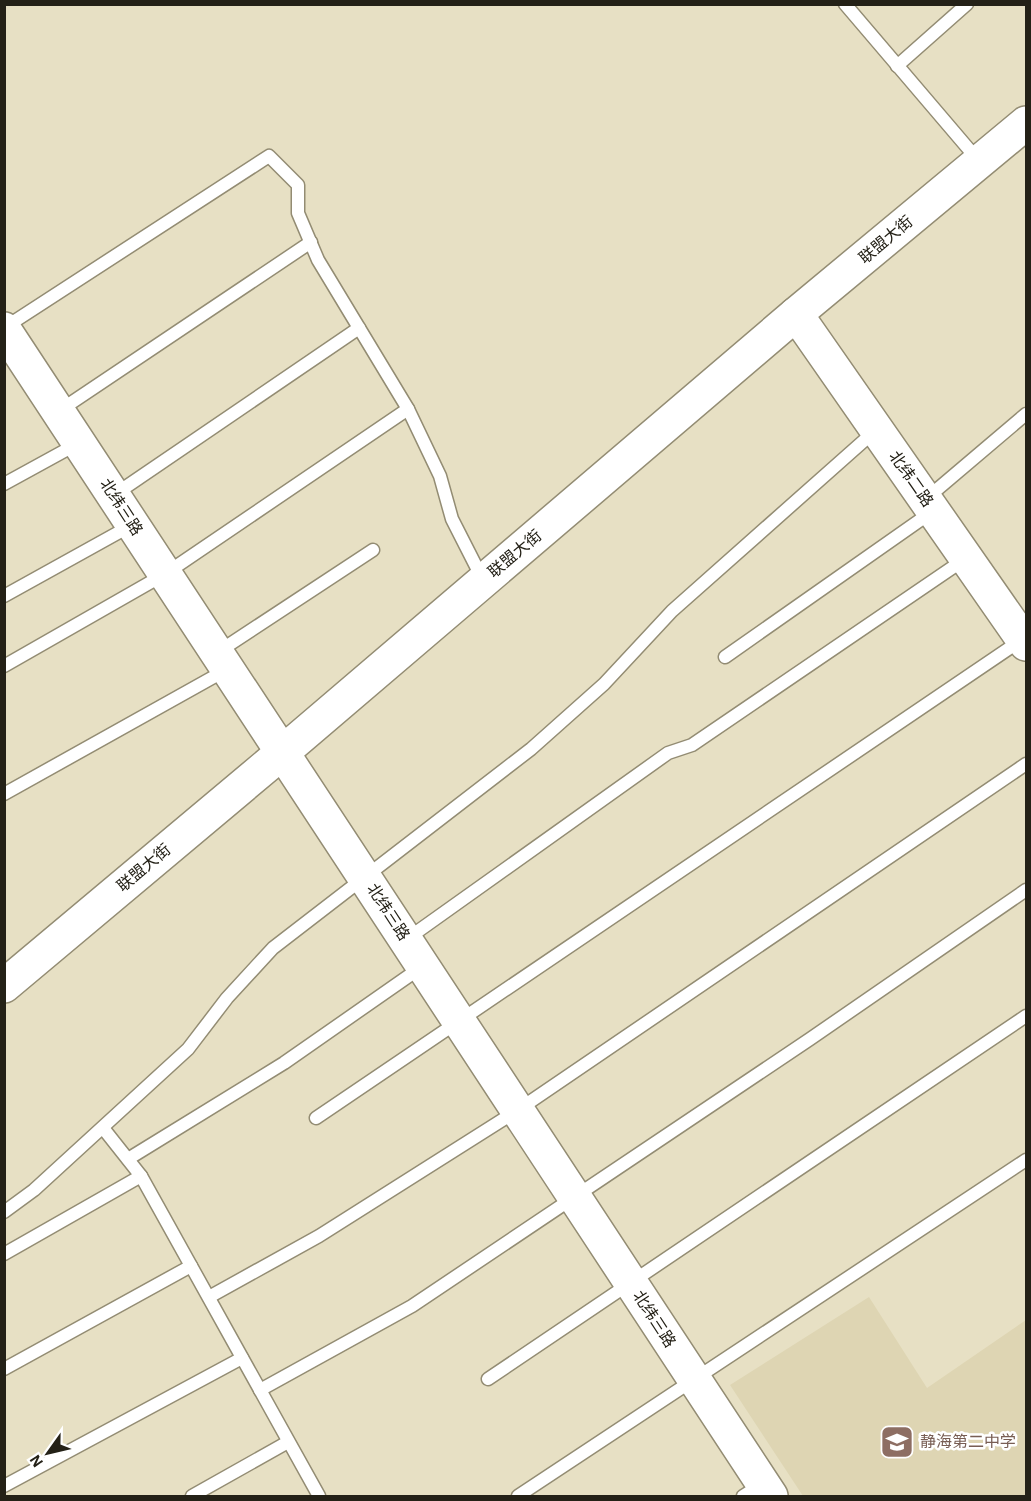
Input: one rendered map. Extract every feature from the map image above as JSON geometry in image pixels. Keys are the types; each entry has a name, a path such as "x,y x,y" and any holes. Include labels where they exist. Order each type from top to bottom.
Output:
{"street":[{"name":"联盟大街","path":"6,988 285,756 800,318 983,166 1026,123"},
{"path":"983,166 1026,137"},
{"name":"北纬二路","path":"800,318 1025,641"},
{"name":"北纬三路","path":"4,329 18,360 58,411 632,1284 694,1380 759,1492"}],"lane":[{"path":"845,4 983,166"},
{"path":"897,66 967,4"},
{"path":"4,329 269,156 298,185 298,213 318,260 408,409 440,476 452,519 486,585"},
{"path":"58,411 311,242"},
{"path":"113,496 359,328"},
{"path":"4,666 165,574 408,409"},
{"path":"725,657 930,505 1026,414"},
{"path":"4,1212 34,1190 188,1049 226,998 273,948 531,749 604,684 672,611 877,429"},
{"path":"4,484 79,443"},
{"path":"4,596 132,525"},
{"path":"4,794 222,661 373,550"},
{"path":"128,1159 284,1063 415,952 668,753 692,745 967,558"},
{"path":"316,1118 1025,641"},
{"path":"208,1297 320,1236 518,1110 1026,764"},
{"path":"260,1390 412,1306 810,1040 1026,890"},
{"path":"489,1379 1026,1016"},
{"path":"103,1128 141,1176 319,1497"},
{"path":"519,1497 1026,1160"},
{"path":"4,1254 141,1176"},
{"path":"4,1369 191,1266"},
{"path":"4,1486 242,1358"},
{"path":"192,1497 288,1442"}],"shaded area":[{"name":"静海第二中学","path":"869,1297 927,1388 1026,1320 1026,1496 803,1496 730,1385"}],"place":[{"name":"静海第二中学","path":"897,1442"}]}
